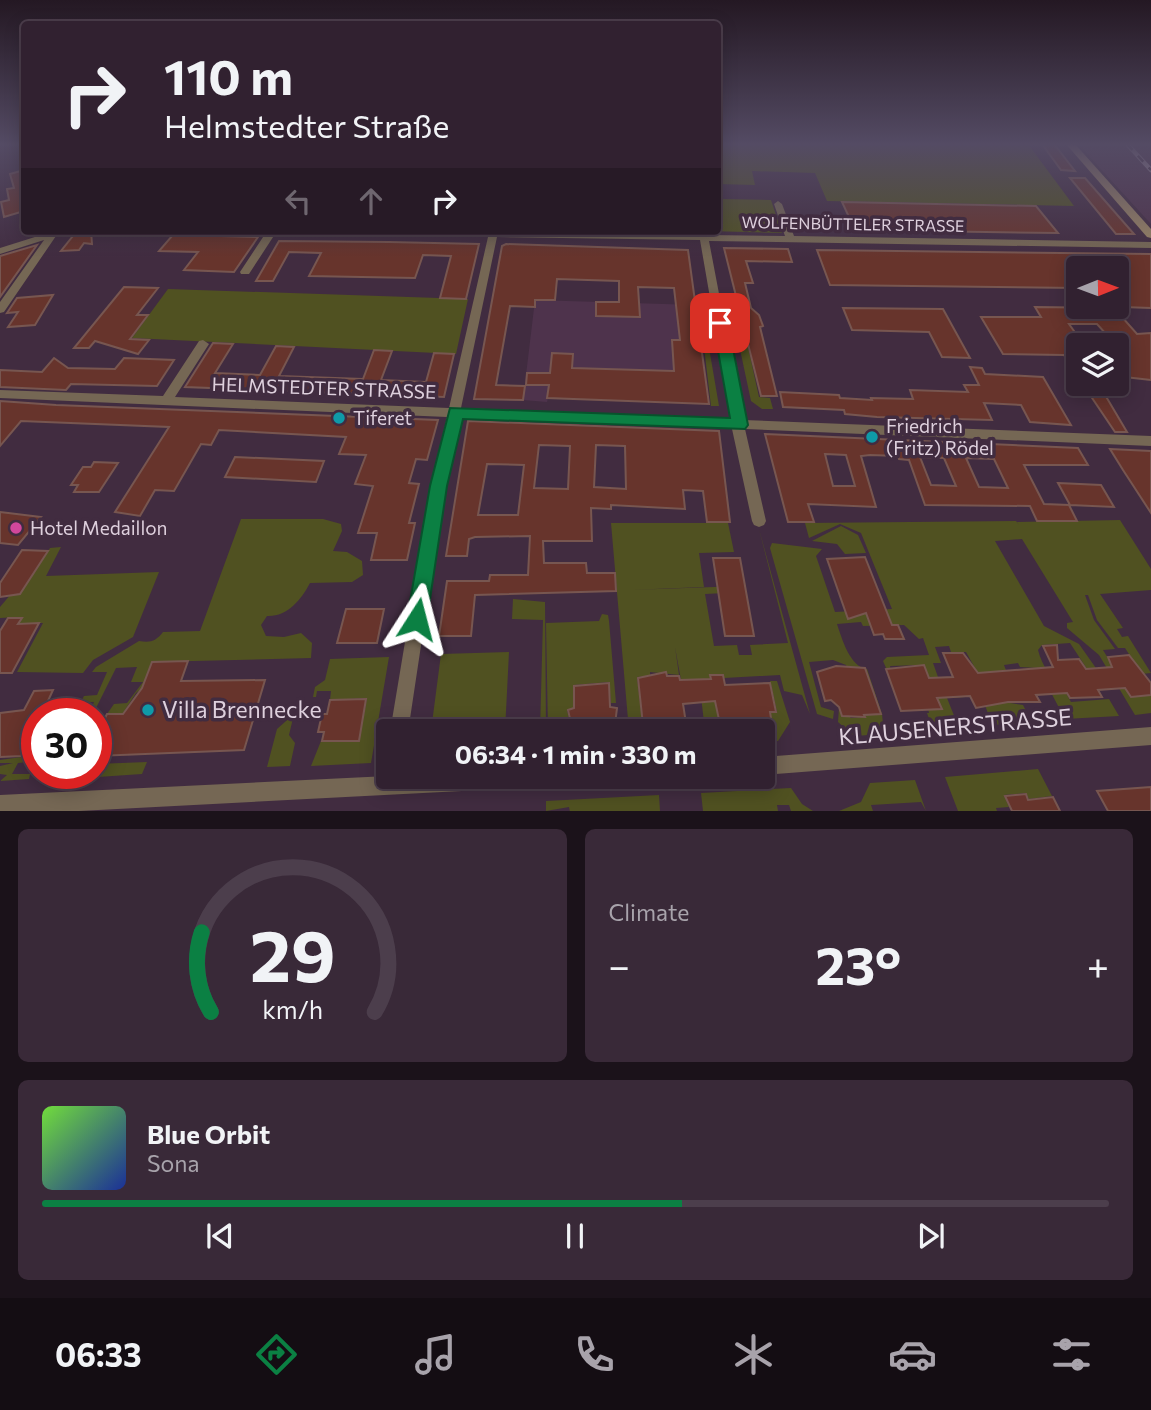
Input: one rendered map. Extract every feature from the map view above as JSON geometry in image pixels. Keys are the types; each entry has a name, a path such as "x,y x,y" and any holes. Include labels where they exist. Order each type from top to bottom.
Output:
{"main road":[{"path":"1104,182 1151,235"}],"street":[{"path":"778,204 790,238"},
{"path":"245,272 269,235"},
{"path":"401,719 438,486 493,235"},
{"path":"704,235 759,521"},
{"name":"WOLFENBÜTTELER STRASSE","path":"721,235 1151,245"},
{"path":"0,251 52,236"},
{"path":"0,310 52,236"},
{"path":"166,401 203,344"},
{"name":"HELMSTEDTER STRASSE","path":"0,394 1151,441"},
{"name":"KLAUSENERSTRASSE","path":"775,765 1151,736"},
{"path":"0,805 376,782"}],"shaded area":[{"path":"721,182 754,182 755,185 721,184"},
{"path":"819,182 1056,182 1074,206 827,201"},
{"path":"1112,182 1151,182 1151,224"},
{"path":"721,199 771,200 782,233 721,231"},
{"path":"168,289 468,299 456,354 132,338"},
{"path":"535,300 696,305 709,404 548,398 547,402 523,400"},
{"path":"743,324 759,397 770,398 773,409 762,409 751,401 735,326"},
{"path":"702,330 706,330 719,406 711,406"},
{"path":"241,519 323,519 341,524 342,531 333,551 347,552 362,561 363,575 352,582 310,583 293,606 281,614 267,616 261,625 266,636 284,637 301,633 312,643 311,658 152,662 147,674 160,674 136,693 123,713 112,714 114,704 127,703 143,682 131,682 137,667 116,668 101,698 83,698 97,695 107,672 92,672 96,667 139,641 153,641 163,632 200,631"},
{"path":"1120,520 1151,569 1151,590 1100,594 1123,628 1117,629 1122,637 1128,636 1151,673 1142,674 1125,648 1118,648 1097,620 1088,595 1085,595 1094,620 1115,649 1103,650 1131,696 1151,694 1151,713 1135,715 1099,655 1067,628 1067,623 1073,622 1022,539 995,541 1044,626 1079,644 1098,671 1087,669 1070,643 1042,645 1038,650 1045,667 1061,694 1066,693 1071,702 1109,699 1119,716 1065,719 1038,668 1020,667 1018,663 1004,665 1007,673 996,674 1010,703 1023,705 1032,723 992,725 985,705 974,705 969,694 995,704 966,652 951,652 949,646 935,647 941,663 933,663 938,677 957,677 966,697 947,698 959,728 933,730 927,713 919,665 890,666 891,670 887,670 883,661 887,657 929,655 923,638 919,639 904,625 863,626 861,622 837,624 851,658 867,669 882,714 884,734 854,736 838,722 839,708 851,718 866,717 846,665 833,660 809,662 821,707 834,711 833,719 817,714 770,548 772,543 822,549 816,556 835,612 892,609 861,533 840,524 809,538 805,523 1016,521 1019,525 1017,522"},
{"path":"611,523 728,523 734,552 699,553 704,587 629,590 743,586 745,592 705,594 714,646 737,645 739,655 752,655 750,645 788,643 759,529 810,714 802,695 784,691 780,675 724,678 723,674 710,675 719,719 704,719 699,679 681,680 675,647 679,675 650,672 650,676 637,677 642,719 628,719"},
{"path":"841,526 858,535 866,553 845,554 837,544 812,541"},
{"path":"61,547 46,576 159,572 133,637 93,660 83,673 17,672 43,623 19,623 21,617 0,618 0,607 11,594 20,594 50,548"},
{"path":"513,599 545,602 546,719 540,719 543,620 512,619"},
{"path":"602,614 608,615 616,703 611,703 609,682 574,685 573,708 567,710 569,719 548,719 546,623 599,621"},
{"path":"509,652 506,719 433,719 441,654"},
{"path":"389,657 378,719 376,719 371,763 311,766 321,741 359,741 367,698 330,700 331,691 317,691 316,697 313,697 315,687 325,680 330,659"},
{"path":"770,681 777,681 790,722 778,741 775,741 775,719 772,719 770,713 777,712"},
{"path":"294,714 289,735 295,743 290,766 267,767 277,729"},
{"path":"21,757 21,763 18,763 12,774 21,774 21,780 0,781 7,775 0,774 0,766 13,763 0,763 0,760"},
{"path":"147,762 142,774 112,776 112,763"},
{"path":"1038,769 1052,796 1029,799 1026,793 1004,795 1009,807 996,808 997,811 958,811 945,777"},
{"path":"915,780 926,811 921,802 871,805 873,811 839,811 861,802 870,783"},
{"path":"791,788 802,804 813,811 791,811 789,805 777,805 778,811 703,811 701,793"},
{"path":"659,795 660,811 570,811 569,807 546,811 546,801"}],"building":[{"path":"12,182 21,182 21,212 4,217 1,202 9,200 7,189 14,188"},
{"path":"1073,182 1088,182 1134,234 1116,234"},
{"path":"842,202 1036,206 1058,233 855,230"},
{"path":"74,235 91,235 92,244 84,243 79,250 61,251"},
{"path":"172,236 258,237 234,272 184,270 198,252 159,251"},
{"path":"279,241 479,244 466,299 440,298 451,256 423,255 415,278 309,276 321,253 289,252 273,281 256,281"},
{"path":"37,245 0,297 0,256"},
{"path":"502,246 688,250 709,404 547,398 549,385 526,385 527,373 550,373 552,353 573,354 572,368 674,371 672,340 680,340 674,288 638,287 640,317 596,316 596,302 619,302 619,281 557,279 555,300 535,300 535,307 510,306 496,385 525,386 523,400 474,399"},
{"path":"724,248 788,249 792,262 746,261 753,283 745,283 751,308 759,315 763,326 760,327 777,396 761,396"},
{"path":"817,250 1151,254 1151,308 1129,307 1129,256 1066,256 1066,288 830,285"},
{"path":"124,287 158,288 137,315 148,315 130,339 149,340 138,354 95,341 89,348 74,348"},
{"path":"53,295 35,325 8,327 18,312 7,313 17,298"},
{"path":"1035,307 1066,307 1066,319 1124,319 1137,334 1151,333 1151,380 1129,377 1129,333 1105,333 1097,324 1069,324 1075,333 1066,333 1066,358 1064,355 1003,354 981,317 1041,317"},
{"path":"843,308 943,309 970,358 942,357 929,332 852,330"},
{"path":"213,343 233,344 215,373 260,375 276,346 294,347 279,376 363,379 374,350 392,351 381,380 426,382 434,353 454,354 444,397 185,387"},
{"path":"54,358 68,368 115,369 124,358 174,360 157,386 71,384 66,390 0,387 0,370 42,372"},
{"path":"970,367 982,368 985,374 1043,377 1071,425 1030,422 1021,405 984,403 992,420 877,417 845,414 844,410 783,407 780,392 839,395 840,398 872,400 871,398 913,399 910,390 968,392 964,385 979,385"},
{"path":"1091,396 1106,396 1127,432 1115,432"},
{"path":"0,401 438,420 427,460 416,459 409,483 419,484 409,523 415,523 407,560 371,560 377,533 358,533 373,486 355,484 366,455 339,454 346,437 219,430 211,445 201,444 174,491 155,490 140,516 115,512 169,427 21,421 0,446"},
{"path":"468,421 719,431 730,522 707,522 703,491 683,490 685,509 611,505 611,509 591,508 592,541 543,541 544,563 586,563 587,573 615,573 616,591 475,595 471,636 439,636 447,581 489,581 490,575 528,575 530,536 475,537 469,539 467,556 446,556","holes":["539,445 570,446 568,489 534,488","596,445 625,446 626,489 594,487","487,464 524,465 518,515 478,515"]},
{"path":"765,434 1078,448 1088,465 1024,465 1044,504 1069,505 1077,521 1037,521 1030,506 925,505 909,460 899,459 898,456 870,455 861,456 876,507 808,504 814,522 788,522","holes":["825,454 846,455 855,486 833,486","920,457 944,458 956,486 931,485","966,458 994,459 1008,488 979,487"]},
{"path":"1110,449 1151,451 1151,513 1123,470"},
{"path":"235,457 324,461 316,482 225,477"},
{"path":"94,462 118,463 99,492 74,492 78,485 71,485 83,467 91,467"},
{"path":"1058,483 1101,485 1114,507 1070,505"},
{"name":"Hotel Medaillon","path":"0,512 41,517 18,545 0,543"},
{"path":"22,550 48,551 20,594 0,597 0,583"},
{"path":"865,557 892,625 898,625 904,639 885,639 883,634 874,635 866,613 848,619 827,559"},
{"path":"713,558 740,558 754,636 725,636"},
{"path":"346,609 384,609 377,643 337,643"},
{"path":"8,618 22,618 18,624 39,623 12,673 0,673 0,631"},
{"path":"1057,645 1058,660 1079,659 1086,669 1112,667 1108,657 1129,655 1151,683 1151,695 1131,697 1125,688 1098,690 1102,697 1070,698 1067,693 1036,695 1040,702 1008,702 976,708 970,696 937,698 942,709 901,711 886,669 924,665 929,678 953,677 943,653 963,653 978,673 1053,667 1043,646"},
{"path":"188,661 181,681 265,680 244,750 112,755 112,714 123,714 142,688 152,662"},
{"path":"836,666 865,668 881,714 864,715 865,717 842,716 839,707 831,700 825,701 817,672"},
{"path":"666,672 667,676 679,676 680,680 711,679 710,675 723,675 725,685 770,683 776,712 770,712 771,719 719,719 715,701 683,704 685,719 642,719 638,678"},
{"path":"609,683 610,707 617,708 616,719 570,719 568,710 574,708 574,686"},
{"path":"53,690 49,698 30,698 34,691"},
{"path":"366,699 359,741 322,741 324,732 318,732 322,714 327,714 330,700"},
{"path":"21,710 21,756 0,757 0,713"},
{"path":"1151,787 1151,811 1108,811 1097,791"},
{"path":"1026,794 1028,800 1053,797 1060,811 1012,811 1005,796"}],"place":[{"name":"Tiferet","path":"339,418"},
{"name":"Friedrich (Fritz) Rödel","path":"872,437"},
{"name":"Hotel Medaillon","path":"16,528"},
{"name":"Villa Brennecke","path":"148,710"}],"route":[{"path":"417,619 438,486 456,413 739,425 720,323"}]}
